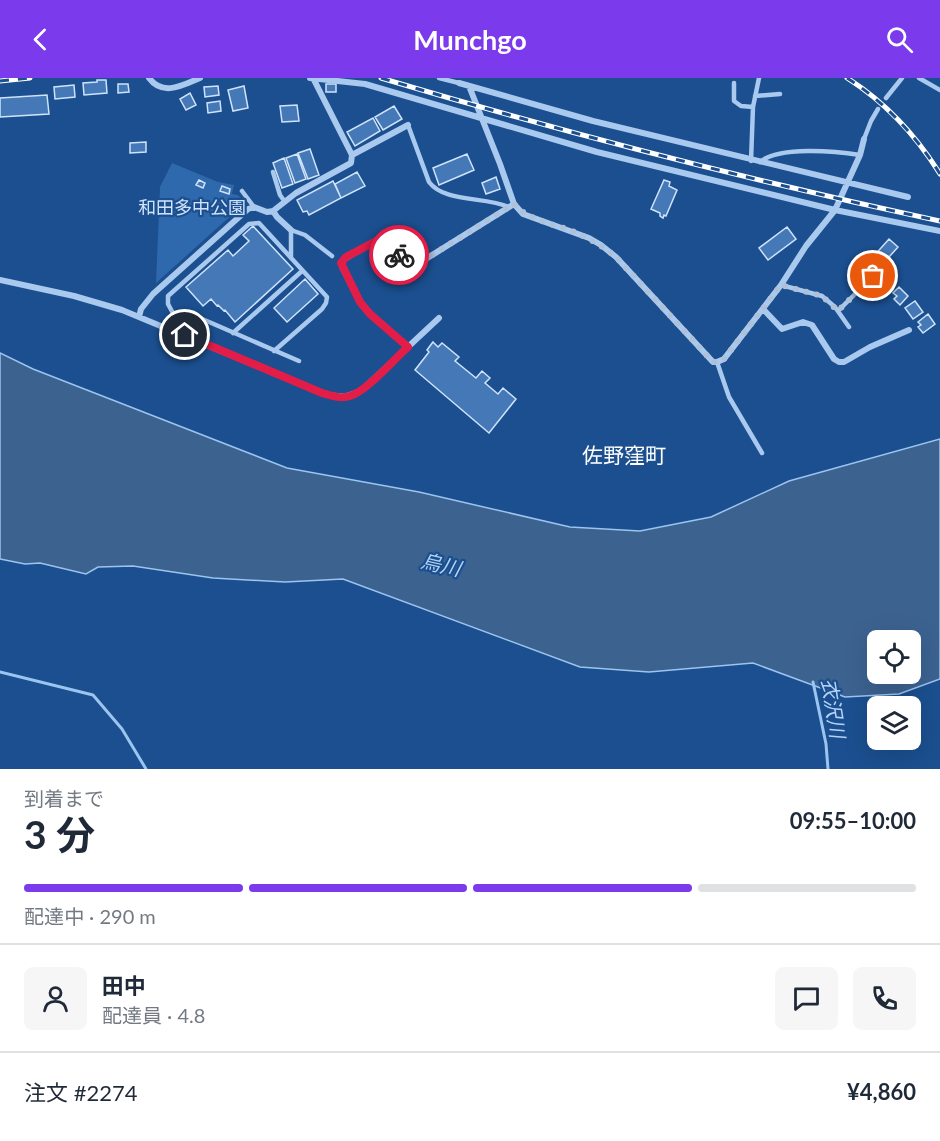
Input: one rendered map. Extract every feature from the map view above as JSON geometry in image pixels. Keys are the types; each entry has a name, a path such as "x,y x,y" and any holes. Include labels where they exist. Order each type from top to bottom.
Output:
{"street":[{"path":"149,78 157,86 167,89 200,78"},
{"path":"311,78 365,84 597,152 835,210 940,231"},
{"path":"139,317 141,309 153,294 244,212 254,207 273,212 296,194 351,163 352,155 311,78"},
{"path":"459,83 593,121 751,161 908,197"},
{"path":"469,86 500,164 511,205 523,214 569,230 601,245 616,257 713,362 724,359 835,210 860,155 864,139"},
{"path":"352,155 408,125"},
{"path":"408,347 370,314 360,302 342,267 343,260 378,239 385,238 391,243 406,266 413,267 511,205"},
{"path":"273,212 291,230"},
{"path":"0,280 84,298 139,317 338,398 351,396 363,389 439,318"},
{"path":"763,309 782,329 802,322 812,325 839,363 909,330"}],"lane":[{"path":"439,78 459,83"},
{"path":"751,161 753,107 759,78"},
{"path":"886,98 902,78"},
{"path":"919,78 940,90"},
{"path":"734,83 733,96 736,104 753,107"},
{"path":"755,96 780,94"},
{"path":"864,139 878,109"},
{"path":"408,125 429,182 434,189 446,195 511,205"},
{"path":"760,162 768,157 814,151 860,155"},
{"path":"273,172 280,195 285,202"},
{"path":"242,191 254,207"},
{"path":"175,317 168,304 168,296 253,222 259,223 327,297 322,309 274,351"},
{"path":"291,258 291,230 305,235 332,256"},
{"path":"233,333 302,271"},
{"path":"838,311 873,276"},
{"path":"781,285 822,296 838,311 849,327"},
{"path":"165,327 175,317 193,315 299,361"},
{"path":"717,362 729,397 762,453"}],"green space":[{"name":"和田多中公園","path":"172,163 218,182 234,185 232,194 238,195 245,203 156,283 160,187"}],"water":[{"name":"烏川","path":"0,353 33,369 287,468 419,492 570,527 640,531 711,517 789,481 940,439 940,679 899,694 845,697 753,663 649,672 580,667 343,579 285,582 213,578 133,566 98,567 86,574 40,563 25,564 0,559"}],"building":[{"path":"97,80 106,80 107,93 84,95 83,83 97,82"},
{"path":"118,84 128,84 129,92 118,93"},
{"path":"326,84 336,84 336,92 326,92"},
{"path":"74,85 75,97 55,99 54,87"},
{"path":"218,86 219,95 205,97 204,87"},
{"path":"244,86 248,108 233,111 228,90"},
{"path":"190,93 196,105 186,110 180,99"},
{"path":"47,95 49,114 0,117 0,98"},
{"path":"220,101 221,111 208,113 207,103"},
{"path":"297,105 299,121 282,122 280,106"},
{"path":"394,106 402,119 383,130 375,117"},
{"path":"373,118 380,131 355,146 347,132"},
{"path":"146,142 146,152 130,153 130,143"},
{"path":"310,149 319,175 308,179 298,153"},
{"path":"297,154 306,179 295,183 286,158"},
{"path":"467,154 474,170 439,185 433,168"},
{"path":"284,158 293,184 282,188 273,163"},
{"path":"357,172 365,186 341,198 335,184"},
{"path":"496,177 500,189 486,194 482,183"},
{"path":"199,180 205,183 203,188 196,185"},
{"path":"664,180 670,182 669,186 677,190 663,218 660,213 651,209"},
{"path":"333,181 341,198 309,215 307,211 303,212 297,200"},
{"path":"222,186 230,189 229,194 220,191"},
{"path":"253,226 293,269 235,322 211,299 203,306 186,287 228,250 233,256 249,241 243,235"},
{"path":"787,227 796,239 768,260 759,248"},
{"path":"889,239 898,247 881,266 872,258"},
{"path":"881,275 890,285 879,295 869,285"},
{"path":"305,279 318,294 287,322 274,308"},
{"path":"899,287 908,296 900,305 894,299 897,296 893,293"},
{"path":"915,301 923,312 913,319 905,308"},
{"path":"928,314 935,324 923,333 918,327 921,325 918,322"},
{"path":"433,342 438,347 442,343 459,357 455,361 476,378 482,371 490,378 485,383 498,394 503,388 516,399 489,433 415,370 429,352 427,350"}],"waterway":[{"path":"0,672 93,695 122,729 146,769"},
{"name":"衣沢川","path":"813,682 826,744 828,769"}],"railway":[{"path":"0,81 30,78"},
{"path":"381,78 659,155 799,190 940,221"},
{"path":"847,78 861,87 899,121 940,174"}],"way so far":[{"path":"399,255 406,266 413,267 514,204 523,214 569,230 601,245 616,257 713,362 724,359 781,285 822,296 838,311 873,276"}],"district":[{"name":"佐野窪町","path":"624,454"}],"route":[{"path":"185,335 322,393 338,398 351,396 363,389 408,347 370,314 360,302 341,263 346,257 382,238 389,240 399,255"}]}
